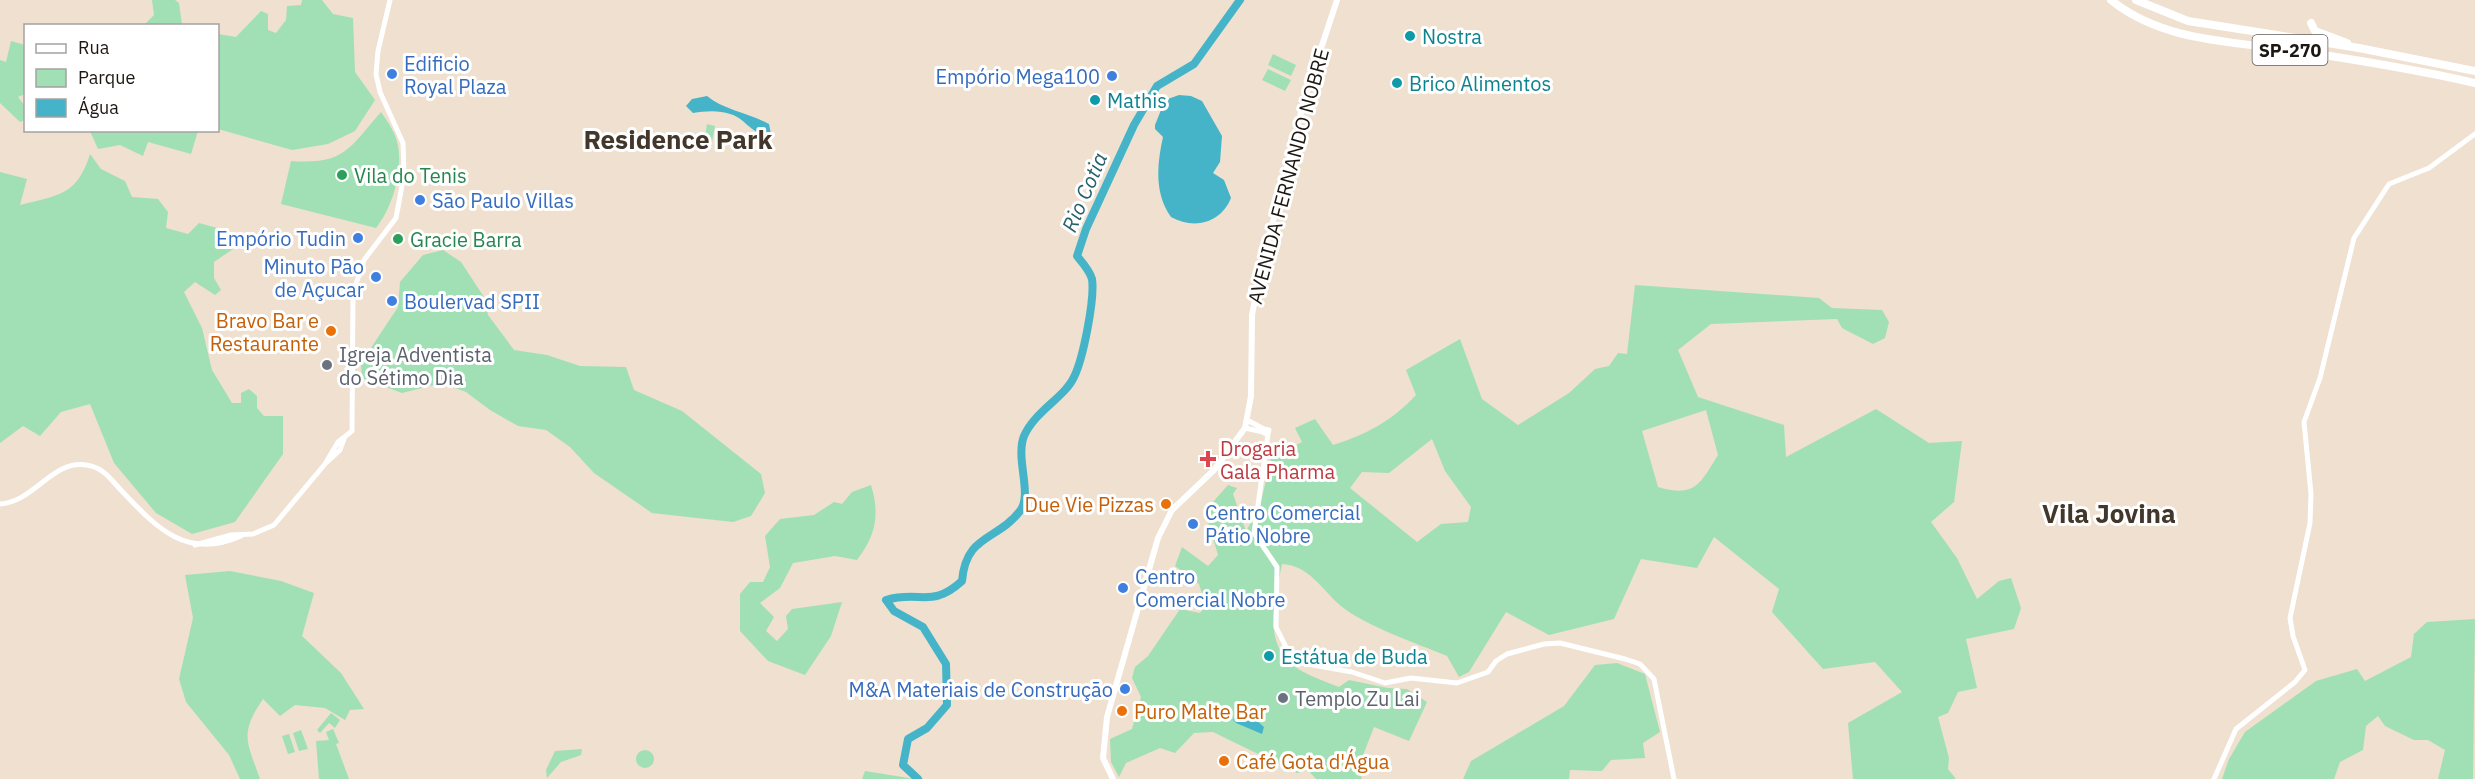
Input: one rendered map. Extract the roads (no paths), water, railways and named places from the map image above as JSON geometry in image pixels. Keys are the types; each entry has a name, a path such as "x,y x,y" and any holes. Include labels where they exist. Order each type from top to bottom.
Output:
{"highway":[{"name":"SP-270","path":"2137,0 2188,21 2359,48 2475,71"},
{"name":"SP-270","path":"2112,1 2146,21 2200,38 2436,74 2475,85"},
{"path":"2312,23 2315,31 2359,48"}],"main road":[{"name":"AVENIDA FERNANDO NOBRE","path":"1113,779 1103,758 1107,717 1158,538 1172,510 1214,470 1245,428 1251,396 1252,315 1260,272 1305,97 1337,0"}],"street":[{"path":"0,504 28,495 66,466 84,465 102,470 153,523 195,545 231,535 243,535 274,525 325,464 340,450 344,439 352,431 353,293 356,278 364,260 396,218 404,175 403,143 380,92 376,74 376,62 390,0"},
{"path":"2214,779 2235,729 2295,682 2305,670 2293,636 2290,618 2310,523 2311,494 2304,422 2320,378 2354,238 2389,184 2429,168 2475,134"},
{"path":"1247,420 1265,432"},
{"path":"1245,428 1265,432"},
{"path":"1265,432 1254,533 1278,567 1276,627 1283,642 1294,656 1313,665 1352,672 1386,683 1411,678 1458,683 1488,672 1496,661 1507,654 1544,644 1560,643 1625,658 1640,664 1654,679 1674,779"}],"water":[{"path":"1179,95 1191,96 1202,101 1222,136 1220,162 1213,173 1224,180 1231,198 1221,213 1206,222 1189,223 1171,217 1159,188 1158,168 1163,137 1155,129 1155,125 1165,100"},
{"path":"707,96 721,105 769,124 771,134 759,133 730,114 712,111 693,113 686,106 692,99"},
{"path":"1240,710 1246,711 1264,727 1262,734 1233,720"}],"waterway":[{"name":"Rio Cotia","path":"918,779 903,765 908,739 927,728 947,705 946,664 923,627 894,611 886,600 898,597 934,597 951,589 962,581 965,566 976,546 1011,521 1020,511 1025,495 1021,455 1024,436 1035,419 1070,384 1084,343 1092,300 1092,279 1077,256 1086,229 1134,125 1157,86 1194,64 1240,0"}],"place":[{"name":"Nostra","path":"1410,36"},
{"name":"Edificio Royal Plaza","path":"392,74"},
{"name":"Empório Mega100","path":"1112,76"},
{"name":"Brico Alimentos","path":"1397,83"},
{"name":"Mathis","path":"1095,100"},
{"name":"Vila do Tenis","path":"342,175"},
{"name":"São Paulo Villas","path":"420,200"},
{"name":"Empório Tudin","path":"358,238"},
{"name":"Gracie Barra","path":"398,239"},
{"name":"Minuto Pão de Açucar","path":"376,277"},
{"name":"Boulervad SPII","path":"392,301"},
{"name":"Bravo Bar e Restaurante","path":"331,331"},
{"name":"Igreja Adventista do Sétimo Dia","path":"327,365"},
{"name":"Drogaria Gala Pharma","path":"1208,459"},
{"name":"Due Vie Pizzas","path":"1166,504"},
{"name":"Centro Comercial Pátio Nobre","path":"1193,524"},
{"name":"Centro Comercial Nobre","path":"1123,588"},
{"name":"Estátua de Buda","path":"1269,656"},
{"name":"M&A Materiais de Construção","path":"1125,689"},
{"name":"Templo Zu Lai","path":"1283,698"},
{"name":"Puro Malte Bar","path":"1122,711"},
{"name":"Café Gota d'Água","path":"1224,761"}],"district":[{"name":"Residence Park","path":"678,139"},
{"name":"Vila Jovina","path":"2109,513"}]}
